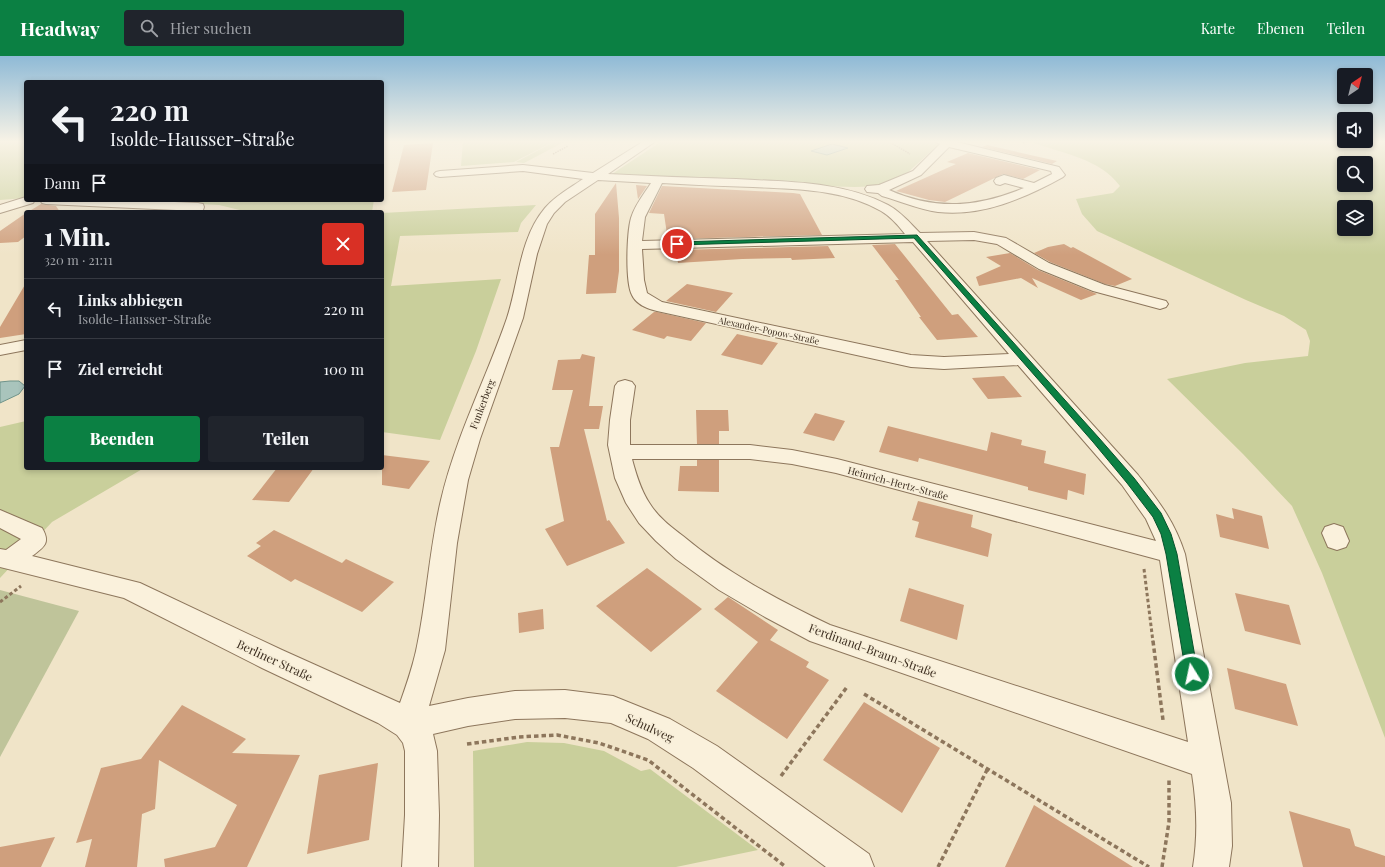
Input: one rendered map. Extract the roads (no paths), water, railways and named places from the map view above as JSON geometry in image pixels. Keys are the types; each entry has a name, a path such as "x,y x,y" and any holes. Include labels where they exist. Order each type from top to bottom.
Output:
{"street":[{"name":"Funkerberg","path":"408,725 430,652 457,481 470,437 516,316 532,244 538,227 552,206 592,179"},
{"path":"656,179 800,186 834,192 876,204 893,214 915,236 1130,480 1157,516 1166,534 1172,554 1214,803 1214,846 1211,867"},
{"name":"Alexander-Popow-Straße","path":"659,179 637,219 636,245 637,286 640,295 657,306 911,361 944,363 1022,359"},
{"path":"834,192 848,189 881,189 906,179"},
{"path":"1000,181 1004,179 1034,188"},
{"path":"881,189 886,193 940,208 960,208 987,204 1011,198 1051,179"},
{"path":"0,209 24,202"},
{"path":"89,202 198,207"},
{"path":"636,245 963,235 993,239 1012,246 1044,266 1069,277 1099,288 1160,304"},
{"path":"0,350 24,345"},
{"name":"Ferdinand-Braun-Straße","path":"625,386 619,431 620,452 628,484 646,516 682,549 723,579 773,610 820,633 1208,764"},
{"name":"Heinrich-Hertz-Straße","path":"620,452 750,452 792,457 837,466 1172,554"},
{"path":"0,518 33,534 34,542 5,559"},
{"name":"Berliner Straße","path":"5,559 131,590 272,659 388,713 408,725 418,738 421,751 422,815 420,867"},
{"name":"Schulweg","path":"408,725 468,712 515,705 565,704 613,710 659,729 705,757 856,867"}],"water":[{"path":"19,381 24,385 24,387 19,394 0,403 0,382"}]}
